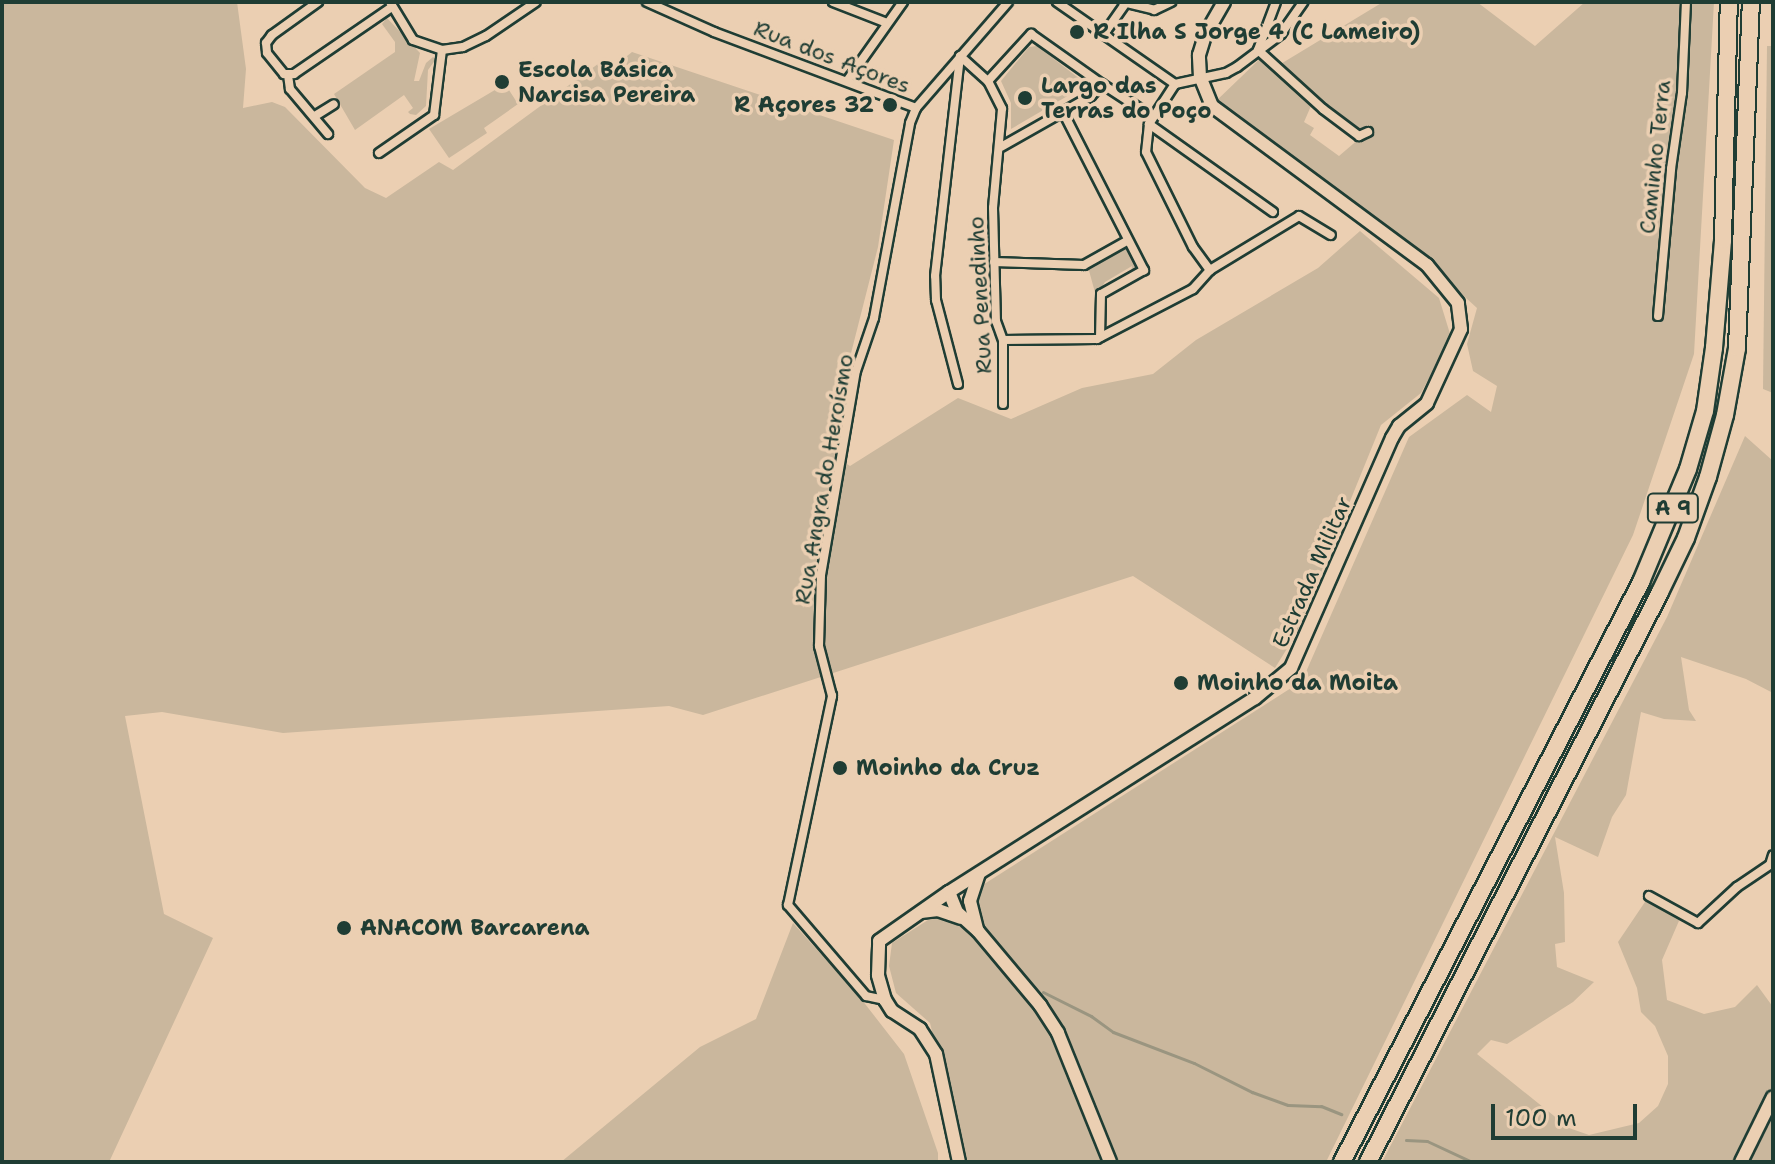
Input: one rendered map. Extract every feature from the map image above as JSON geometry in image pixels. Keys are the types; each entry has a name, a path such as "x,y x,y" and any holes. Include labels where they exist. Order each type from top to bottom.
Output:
{"highway":[{"name":"A 9","path":"1342,1162 1641,582 1688,469 1705,411 1714,348 1723,240 1729,2"},
{"name":"A 9","path":"1368,1162 1660,592 1686,538 1708,477 1725,415 1737,348 1751,2"}],"street":[{"path":"317,2 272,35 266,43 274,62 288,75 290,89 328,134"},
{"path":"288,75 302,69 391,5 413,40 442,50 463,47 489,35 536,2"},
{"name":"Rua dos Açores","path":"647,2 714,32 916,108"},
{"path":"833,2 887,23"},
{"path":"847,81 903,2"},
{"name":"Rua Angra do Heroísmo","path":"885,1000 866,996 788,905 832,696 819,646 821,575 856,371 874,318 906,138 916,108 1008,2"},
{"path":"1057,2 1175,84"},
{"path":"1104,34 1124,3 1154,10 1171,2"},
{"path":"1200,77 1201,47 1224,2"},
{"path":"1258,50 1276,2"},
{"path":"1210,270 1193,247 1154,174 1146,152 1149,124 1175,84 1226,73 1281,34 1303,2"},
{"name":"Caminho Terra","path":"1658,316 1671,169 1682,93 1686,2"},
{"path":"988,81 1031,34 1142,110"},
{"path":"379,153 436,111 442,50"},
{"path":"1258,50 1323,109 1359,136 1368,132"},
{"path":"958,384 936,300 935,276 960,56"},
{"name":"Rua Penedinho","path":"960,56 988,81 1002,109 1001,147 993,208 996,321 1003,340 1003,404"},
{"name":"Estrada Militar","path":"885,1000 878,975 879,941 918,912 1255,698 1291,668 1392,438 1399,426 1427,403 1461,329 1458,303 1427,265 1218,114 1208,100 1200,77"},
{"path":"1001,147 1091,96 1102,84"},
{"path":"315,116 334,104"},
{"path":"1063,112 1144,270 1101,294 1100,337"},
{"path":"1149,124 1273,212"},
{"path":"1003,340 1100,337 1193,289 1210,270 1299,216 1331,235"},
{"path":"994,262 1084,265 1127,241"},
{"path":"1649,896 1698,923 1737,887 1770,865 1773,855"},
{"path":"967,918 980,872"},
{"path":"949,892 1040,1005 1058,1033 1110,1162"},
{"path":"918,912 938,910 967,918"},
{"path":"885,1000 892,1011 930,1040 959,1162"},
{"path":"1741,1162 1773,1097"}],"shaded area":[{"path":"2,2 237,2 246,69 243,108 272,102 285,107 365,188 386,198 439,162 453,170 602,61 616,65 632,52 894,140 878,247 847,369 836,457 850,466 958,398 1011,419 1082,388 1153,374 1196,340 1318,268 1360,231 1439,298 1451,337 1421,393 1381,425 1296,634 1275,668 1133,576 703,715 669,706 283,733 162,712 125,716 164,914 213,938 110,1160 2,1162"},
{"path":"1383,2 1477,2 1535,46 1585,2 1714,2 1694,354 1633,535 1326,1162 964,1162 930,1023 896,993 889,966 892,943 1302,681 1409,437 1467,395 1491,412 1497,386 1473,371 1467,344 1477,308 1397,235 1214,103 1266,53 1279,65","holes":["1314,99 1331,115 1367,132 1339,156 1310,135 1314,128 1304,122"]},
{"path":"387,18 420,53 414,81 419,81 426,63 433,57 436,59 428,70 426,106 416,115 410,114 408,112 413,108 404,95 355,130 334,94 395,52 395,42 382,24"},
{"path":"1037,46 1089,86 1092,85 1092,89 1083,96 1076,91 1011,129 1011,103 1001,81 1029,47"},
{"path":"1767,46 1773,46 1773,393 1763,389"},
{"path":"505,84 518,104 484,128 487,133 449,158 429,129"},
{"path":"1126,247 1137,269 1131,273 1132,266 1105,282 1096,296 1088,267"},
{"path":"1745,436 1773,461 1773,693 1746,679 1681,657 1689,710 1696,721 1664,719 1641,712 1626,795 1612,817 1598,857 1555,837 1564,893 1565,942 1555,944 1557,967 1594,982 1573,1002 1507,1044 1491,1040 1477,1054 1569,1128 1589,1135 1639,1123 1658,1106 1668,1084 1668,1056 1655,1026 1641,1012 1637,988 1618,942 1649,896 1682,914 1662,960 1667,1000 1704,1014 1735,1007 1757,985 1773,1007 1773,1162 1382,1162 1667,617"},
{"path":"793,923 862,1000 904,1054 938,1153 938,1162 561,1162 700,1047 756,1019"}],"waterway":[{"path":"1043,992 1091,1016 1113,1032 1194,1063 1252,1092 1288,1105 1321,1106 1341,1114"},
{"path":"1406,1140 1427,1141 1470,1161 1491,1162"}],"place":[{"name":"R Ilha S Jorge 4 (C Lameiro)","path":"1077,32"},
{"name":"Escola Básica Narcisa Pereira","path":"502,82"},
{"name":"Largo das Terras do Poço","path":"1025,98"},
{"name":"R Açores 32","path":"890,105"},
{"name":"Moinho da Moita","path":"1181,683"},
{"name":"Moinho da Cruz","path":"840,768"},
{"name":"ANACOM Barcarena","path":"344,928"}]}
